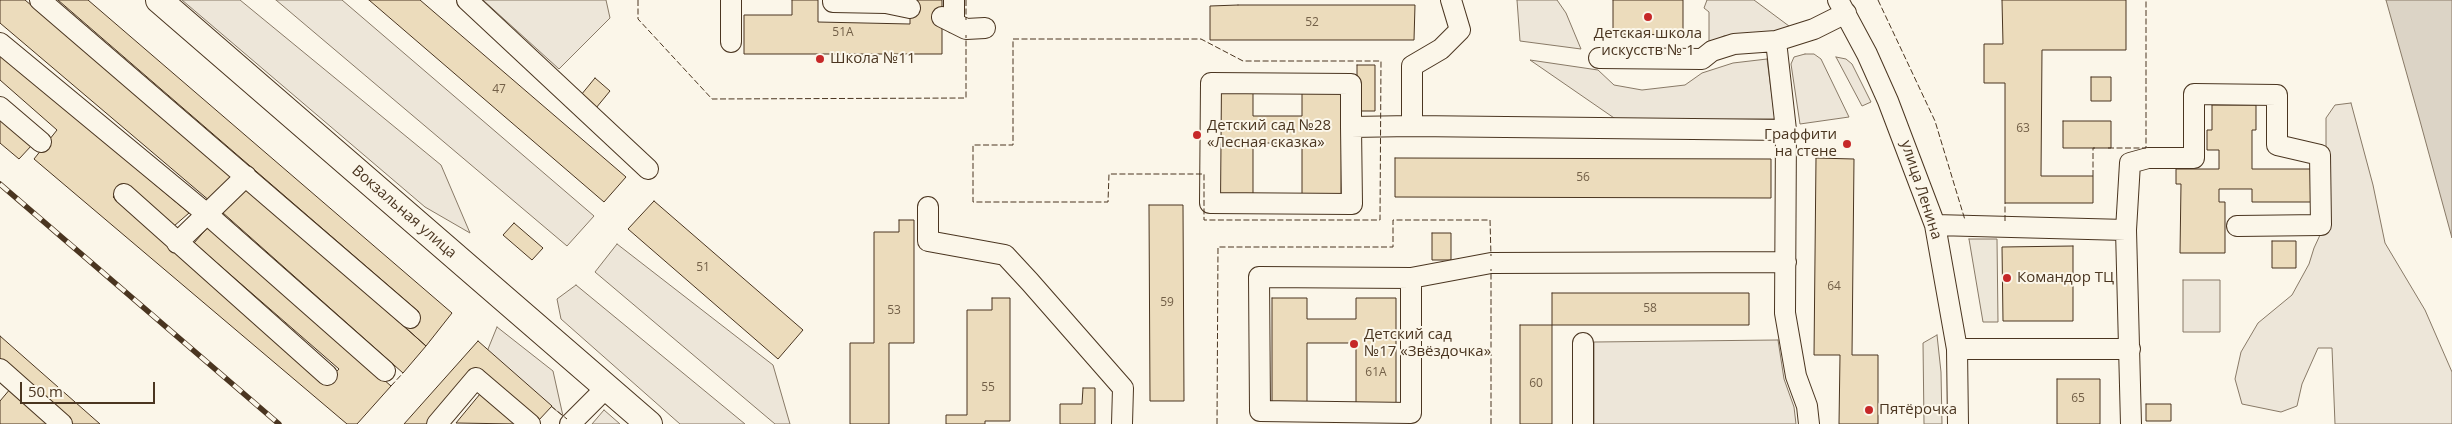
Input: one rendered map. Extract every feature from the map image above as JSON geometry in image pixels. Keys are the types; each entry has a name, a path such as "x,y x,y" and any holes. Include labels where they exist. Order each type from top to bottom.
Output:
{"main road":[{"name":"Вокзальная улица","path":"159,0 648,424"}],"street":[{"path":"40,0 410,318"},
{"path":"466,0 648,169"},
{"path":"731,0 731,42"},
{"path":"833,0 833,2 886,1 910,8"},
{"path":"954,0 948,20 966,28 985,28"},
{"path":"1412,126 1412,66 1441,49 1460,30 1451,0"},
{"path":"1599,58 1702,59 1712,51 1734,44 1776,40 1814,28 1842,7"},
{"name":"улица Ленина","path":"1842,7 1888,101 1935,226 1957,349 1958,424"},
{"path":"1776,40 1786,130 1785,313 1796,376 1807,406 1809,424"},
{"path":"0,42 208,215 385,371"},
{"path":"1211,83 1351,84 1351,126 1352,204 1210,203 1211,83"},
{"path":"2131,424 2126,230 2130,163 2148,158 2194,158 2194,94 2276,95 2277,146 2320,154 2321,225 2237,226"},
{"path":"0,107 41,142"},
{"path":"1351,126 1786,130"},
{"path":"178,243 246,176"},
{"path":"124,194 327,375"},
{"path":"928,208 928,241 1006,255 1123,388 1122,424"},
{"path":"1935,226 2126,230"},
{"path":"1411,278 1411,413 1260,411 1259,277 1411,278 1491,263 1786,262"},
{"path":"1583,343 1583,424"},
{"path":"1957,349 2130,349"},
{"path":"2,375 62,424"},
{"path":"437,424 476,378 530,424"},
{"path":"570,424 606,388"}],"shaded area":[{"path":"182,0 240,0 441,165 470,233 425,207"},
{"path":"276,0 342,0 594,216 567,246"},
{"path":"483,0 606,0 610,18 559,69"},
{"path":"1517,0 1557,0 1566,13 1581,49 1520,41"},
{"path":"1707,0 1754,0 1793,29 1764,34 1724,36 1709,44 1709,12 1704,8"},
{"path":"2386,0 2452,0 2452,238 2420,121"},
{"path":"1814,54 1821,59 1849,117 1800,124 1791,64 1794,57"},
{"path":"1836,57 1846,59 1852,64 1871,102 1862,106"},
{"path":"1767,59 1775,119 1617,120 1530,60 1598,70 1614,85 1642,90 1685,85 1702,73 1733,63"},
{"path":"2351,103 2373,185 2385,243 2425,310 2452,372 2452,424 2335,424 2332,348 2318,348 2302,384 2297,406 2281,412 2242,404 2235,379 2241,352 2258,323 2292,295 2309,264 2326,222 2326,118 2335,105"},
{"path":"1969,239 1997,239 1998,322 1983,322"},
{"path":"617,244 773,365 790,424 775,424 595,272"},
{"path":"2183,280 2220,280 2220,332 2183,332"},
{"path":"576,285 745,424 680,424 561,319 557,299"},
{"path":"497,327 553,371 563,416 486,354"},
{"path":"1937,335 1941,372 1942,424 1924,424 1923,343"},
{"path":"1778,340 1784,379 1794,407 1796,424 1594,424 1594,342"},
{"path":"604,410 620,424 592,424"}],"building":[{"path":"0,0 25,0 233,177 211,202 0,23"},
{"path":"58,0 88,0 452,313 426,346 405,327 419,312"},
{"path":"369,0 420,0 626,177 604,202"},
{"path":"792,0 818,0 818,22 910,24 910,0 942,0 942,54 744,54 744,15 792,15"},
{"name":"Детская школа искусств № 1","path":"1613,0 1683,0 1683,35 1613,34"},
{"path":"2002,0 2126,0 2126,50 2042,50 2041,176 2093,176 2093,203 2005,203 2005,83 1984,83 1984,44 2003,44"},
{"path":"1415,5 1414,40 1210,40 1210,6"},
{"path":"0,54 189,213 174,226 125,184 113,197 324,385 339,369 194,243 208,227 391,386 357,424 347,424 34,159 57,130 0,80"},
{"path":"1357,65 1375,65 1375,111 1357,111"},
{"path":"2091,77 2111,77 2111,101 2091,101"},
{"path":"595,78 610,91 596,108 581,95"},
{"path":"1217,92 1253,92 1253,116 1302,116 1302,92 1342,92 1341,194 1302,194 1302,143 1253,143 1253,194 1216,194"},
{"path":"2212,105 2256,105 2256,130 2252,130 2252,169 2314,169 2314,202 2252,202 2252,189 2219,189 2219,202 2225,202 2225,253 2180,253 2181,184 2176,184 2176,169 2219,169 2219,150 2207,150 2207,130 2212,130"},
{"path":"0,118 32,145 19,159 0,143"},
{"path":"2063,121 2111,121 2111,148 2063,148"},
{"path":"1395,158 1771,159 1771,198 1395,197"},
{"path":"1816,158 1854,159 1852,355 1878,355 1878,424 1839,424 1840,355 1814,355"},
{"path":"245,186 426,346 403,373 222,212"},
{"path":"654,201 803,330 778,359 628,229"},
{"path":"1149,205 1183,205 1184,401 1150,401"},
{"path":"899,220 914,220 914,343 889,343 889,424 850,424 850,343 874,343 874,232 899,232"},
{"path":"514,223 543,248 532,260 503,235"},
{"path":"1432,233 1451,233 1451,260 1432,260"},
{"path":"2272,241 2296,241 2296,268 2272,268"},
{"path":"2073,246 2073,321 2003,321 2002,247"},
{"path":"1552,293 1749,293 1749,325 1552,325"},
{"path":"992,298 1010,298 1010,421 985,421 985,424 946,424 946,415 967,415 967,310 992,310"},
{"path":"1272,298 1307,298 1307,319 1356,319 1356,298 1396,298 1396,404 1356,404 1356,343 1307,343 1307,404 1272,404"},
{"path":"1520,325 1552,325 1552,424 1520,424"},
{"path":"0,336 100,424 72,424 0,360"},
{"path":"478,341 552,406 538,421 479,368 429,424 404,424"},
{"path":"2057,379 2100,379 2100,424 2057,424"},
{"path":"11,388 51,424 0,424 0,401"},
{"path":"1083,388 1095,388 1095,424 1060,424 1060,404 1082,404"},
{"path":"480,394 517,424 456,423"},
{"path":"2146,404 2171,404 2171,421 2146,421"}],"railway":[{"path":"0,184 279,424"}],"fence":[{"path":"638,0 638,19 712,99 966,98 966,35"},
{"path":"966,0 966,20"},
{"path":"1878,0 1935,121 1965,220"},
{"path":"2108,148 2146,148 2146,0"},
{"path":"1013,39 1201,39 1243,61 1381,61 1380,220 1204,220 1204,174 1109,174 1108,202 973,202 973,145 1013,145 1013,39"},
{"path":"2093,176 2093,148 2095,148"},
{"path":"2005,203 2005,221"},
{"path":"1217,424 1218,247 1393,247 1393,220 1490,220 1491,256"},
{"path":"1491,269 1491,424"},
{"path":"391,386 403,373"},
{"path":"551,406 567,419"}],"place":[{"name":"Детская школа искусств № 1","path":"1648,17"},
{"name":"Школа №11","path":"820,59"},
{"name":"Детский сад №28 «Лесная сказка»","path":"1197,135"},
{"name":"Граффити на стене","path":"1847,144"},
{"name":"Командор ТЦ","path":"2007,278"},
{"name":"Детский сад №17 «Звёздочка»","path":"1354,344"},
{"name":"Пятёрочка","path":"1869,410"}]}
